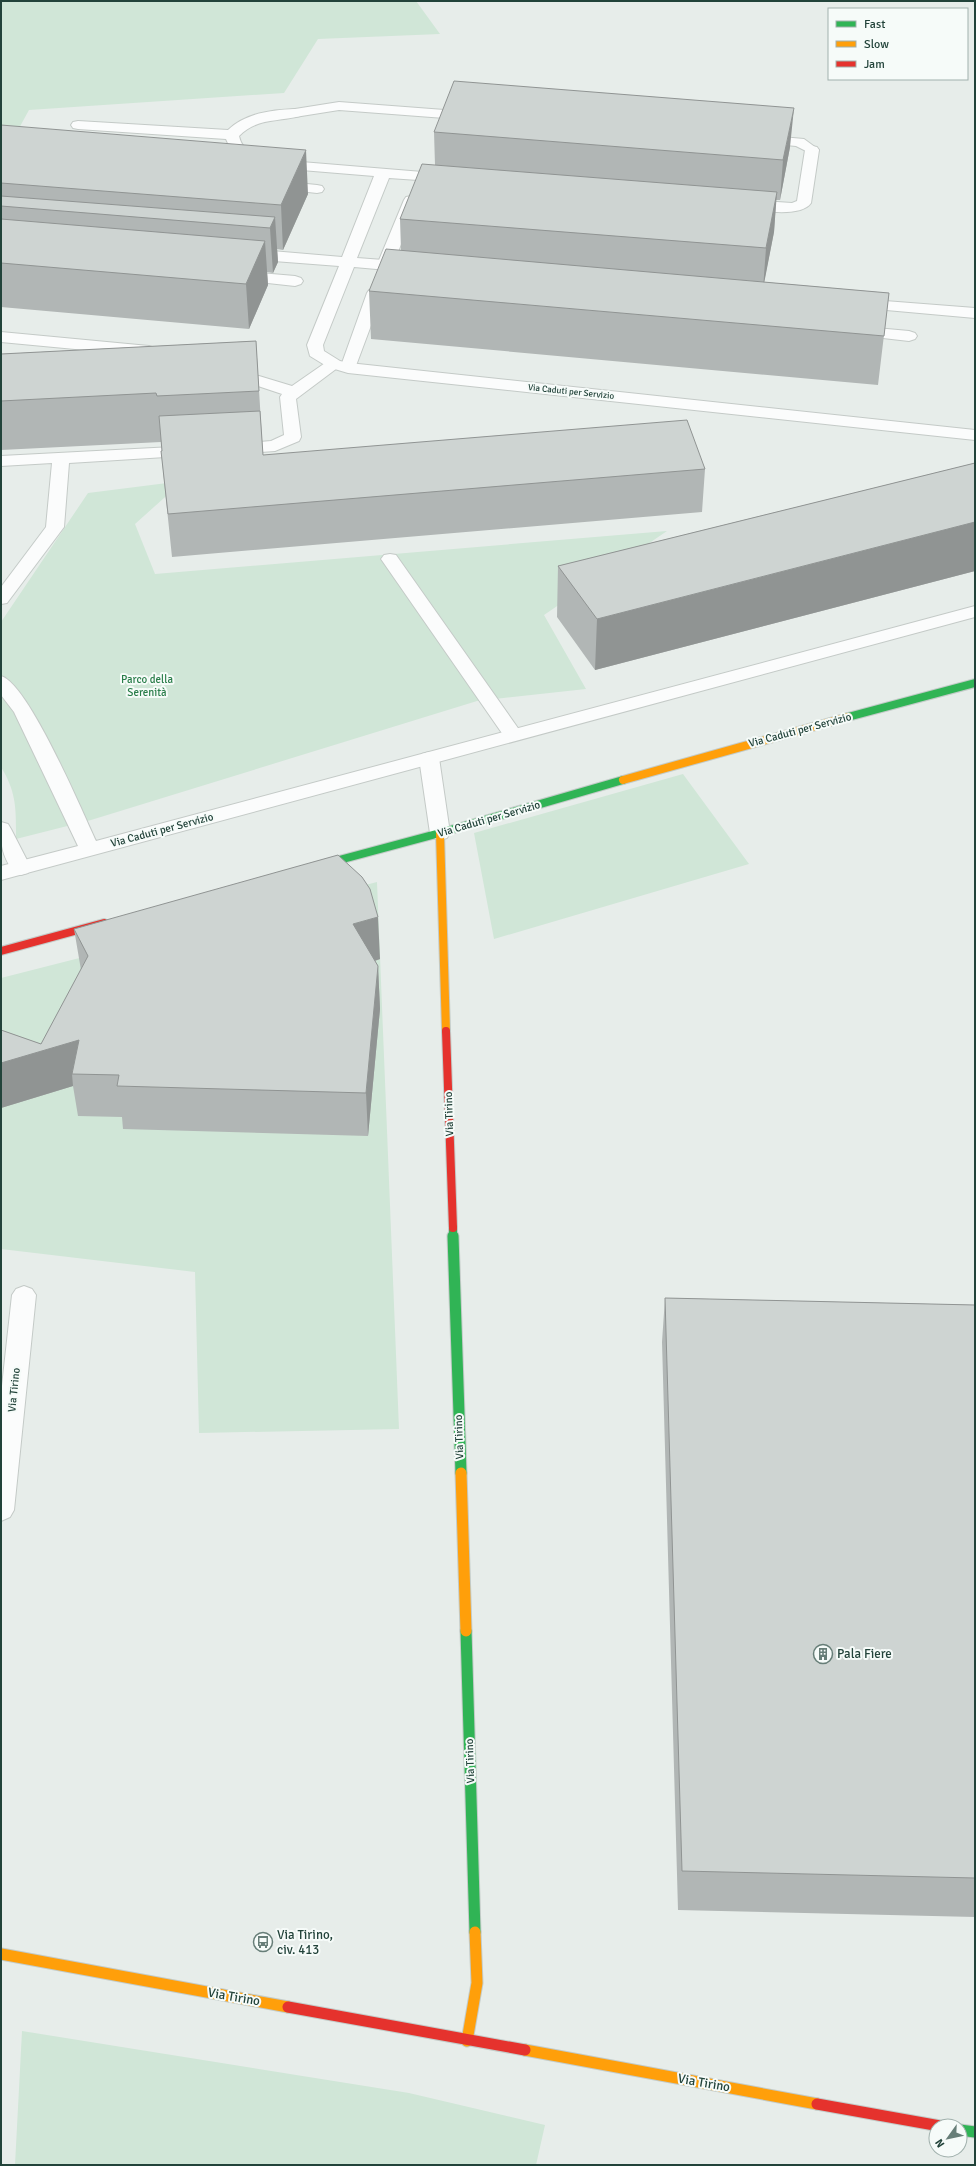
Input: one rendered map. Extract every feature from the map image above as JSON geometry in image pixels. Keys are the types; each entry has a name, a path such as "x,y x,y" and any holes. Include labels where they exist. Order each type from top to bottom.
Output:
{"street":[{"path":"462,180 257,161 241,154 233,145 232,135 240,125 255,118 274,114 295,113 339,106 482,117"},
{"path":"78,125 232,135"},
{"path":"731,202 794,208 804,203 812,150 799,142 744,137"},
{"name":"Via Caduti per Servizio","path":"383,173 315,345 316,353 341,366 975,435"},
{"path":"262,184 317,189"},
{"path":"385,265 410,200 418,197 426,197"},
{"path":"230,252 425,268"},
{"path":"224,275 295,281"},
{"path":"1,461 275,446 293,437 288,397 294,392 341,366 375,293 384,290 408,292"},
{"path":"848,303 975,313"},
{"path":"838,330 909,336"},
{"path":"1,337 161,352"},
{"path":"81,363 90,345"},
{"path":"212,383 259,381 294,392"},
{"name":"Via Caduti per Servizio","path":"926,430 975,422"},
{"path":"1,599 55,527 61,458"},
{"path":"390,560 513,735"},
{"name":"Via Caduti per Servizio","path":"1,873 975,611"},
{"path":"1,682 23,710 90,849"},
{"name":"Via Caduti per Servizio","path":"301,871 440,834 722,751 975,683"},
{"path":"429,758 440,834"},
{"path":"1,829 21,868"},
{"name":"Via Tirino","path":"440,834 477,1982 467,2041"},
{"path":"1,951 116,920"},
{"name":"Via Tirino","path":"1,1510 24,1295"},
{"name":"Via Tirino","path":"1,1954 467,2041 928,2124"}],"green space":[{"path":"1,1 416,1 440,34 318,39 284,93 29,110 12,141 1,141"},
{"name":"Parco della Serenità","path":"183,481 135,524 155,574 667,531 544,615 586,689 477,701 91,820 16,839 13,794 1,767 1,622 88,493"},
{"path":"683,774 749,864 494,939 474,833"},
{"path":"377,882 399,1429 199,1433 195,1272 1,1249 1,978"},
{"path":"22,2031 409,2093 545,2125 536,2165 15,2165"}],"building":[{"path":"454,81 794,108 783,160 434,132"},
{"path":"1,125 306,150 281,205 1,183"},
{"path":"422,164 777,192 766,248 400,219"},
{"path":"1,196 275,217 270,228 1,206"},
{"path":"1,219 265,241 246,284 1,263"},
{"path":"386,249 889,293 884,336 369,291"},
{"path":"256,341 259,391 157,396 156,393 1,401 1,354"},
{"path":"260,411 263,455 687,420 705,469 168,514 161,451 159,416"},
{"path":"975,463 975,522 597,619 558,566"},
{"path":"338,855 362,877 370,889 378,917 353,924 378,966 366,1093 117,1086 119,1075 72,1074 79,1040 1,1063 1,1030 41,1044 88,956 74,929"},
{"name":"Pala Fiere","path":"665,1298 975,1305 975,1878 682,1871"}],"traffic: fast":[{"path":"848,717 975,683"},
{"path":"313,867 440,833 623,780"},
{"path":"453,1228 461,1473"},
{"path":"466,1631 475,1932"},
{"path":"968,2131 975,2132"}],"traffic: slow":[{"path":"623,780 848,717"},
{"path":"440,833 446,1031"},
{"path":"461,1473 466,1631"},
{"path":"467,2041 477,1983 475,1932"},
{"path":"1,1954 288,2007"},
{"path":"525,2050 817,2104"}],"traffic: jam":[{"path":"1,951 104,923"},
{"path":"446,1031 453,1228"},
{"path":"288,2007 525,2050"},
{"path":"817,2104 928,2124"}],"place":[{"name":"Pala Fiere","path":"823,1654"},
{"name":"Via Tirino, civ. 413","path":"263,1942"}]}
